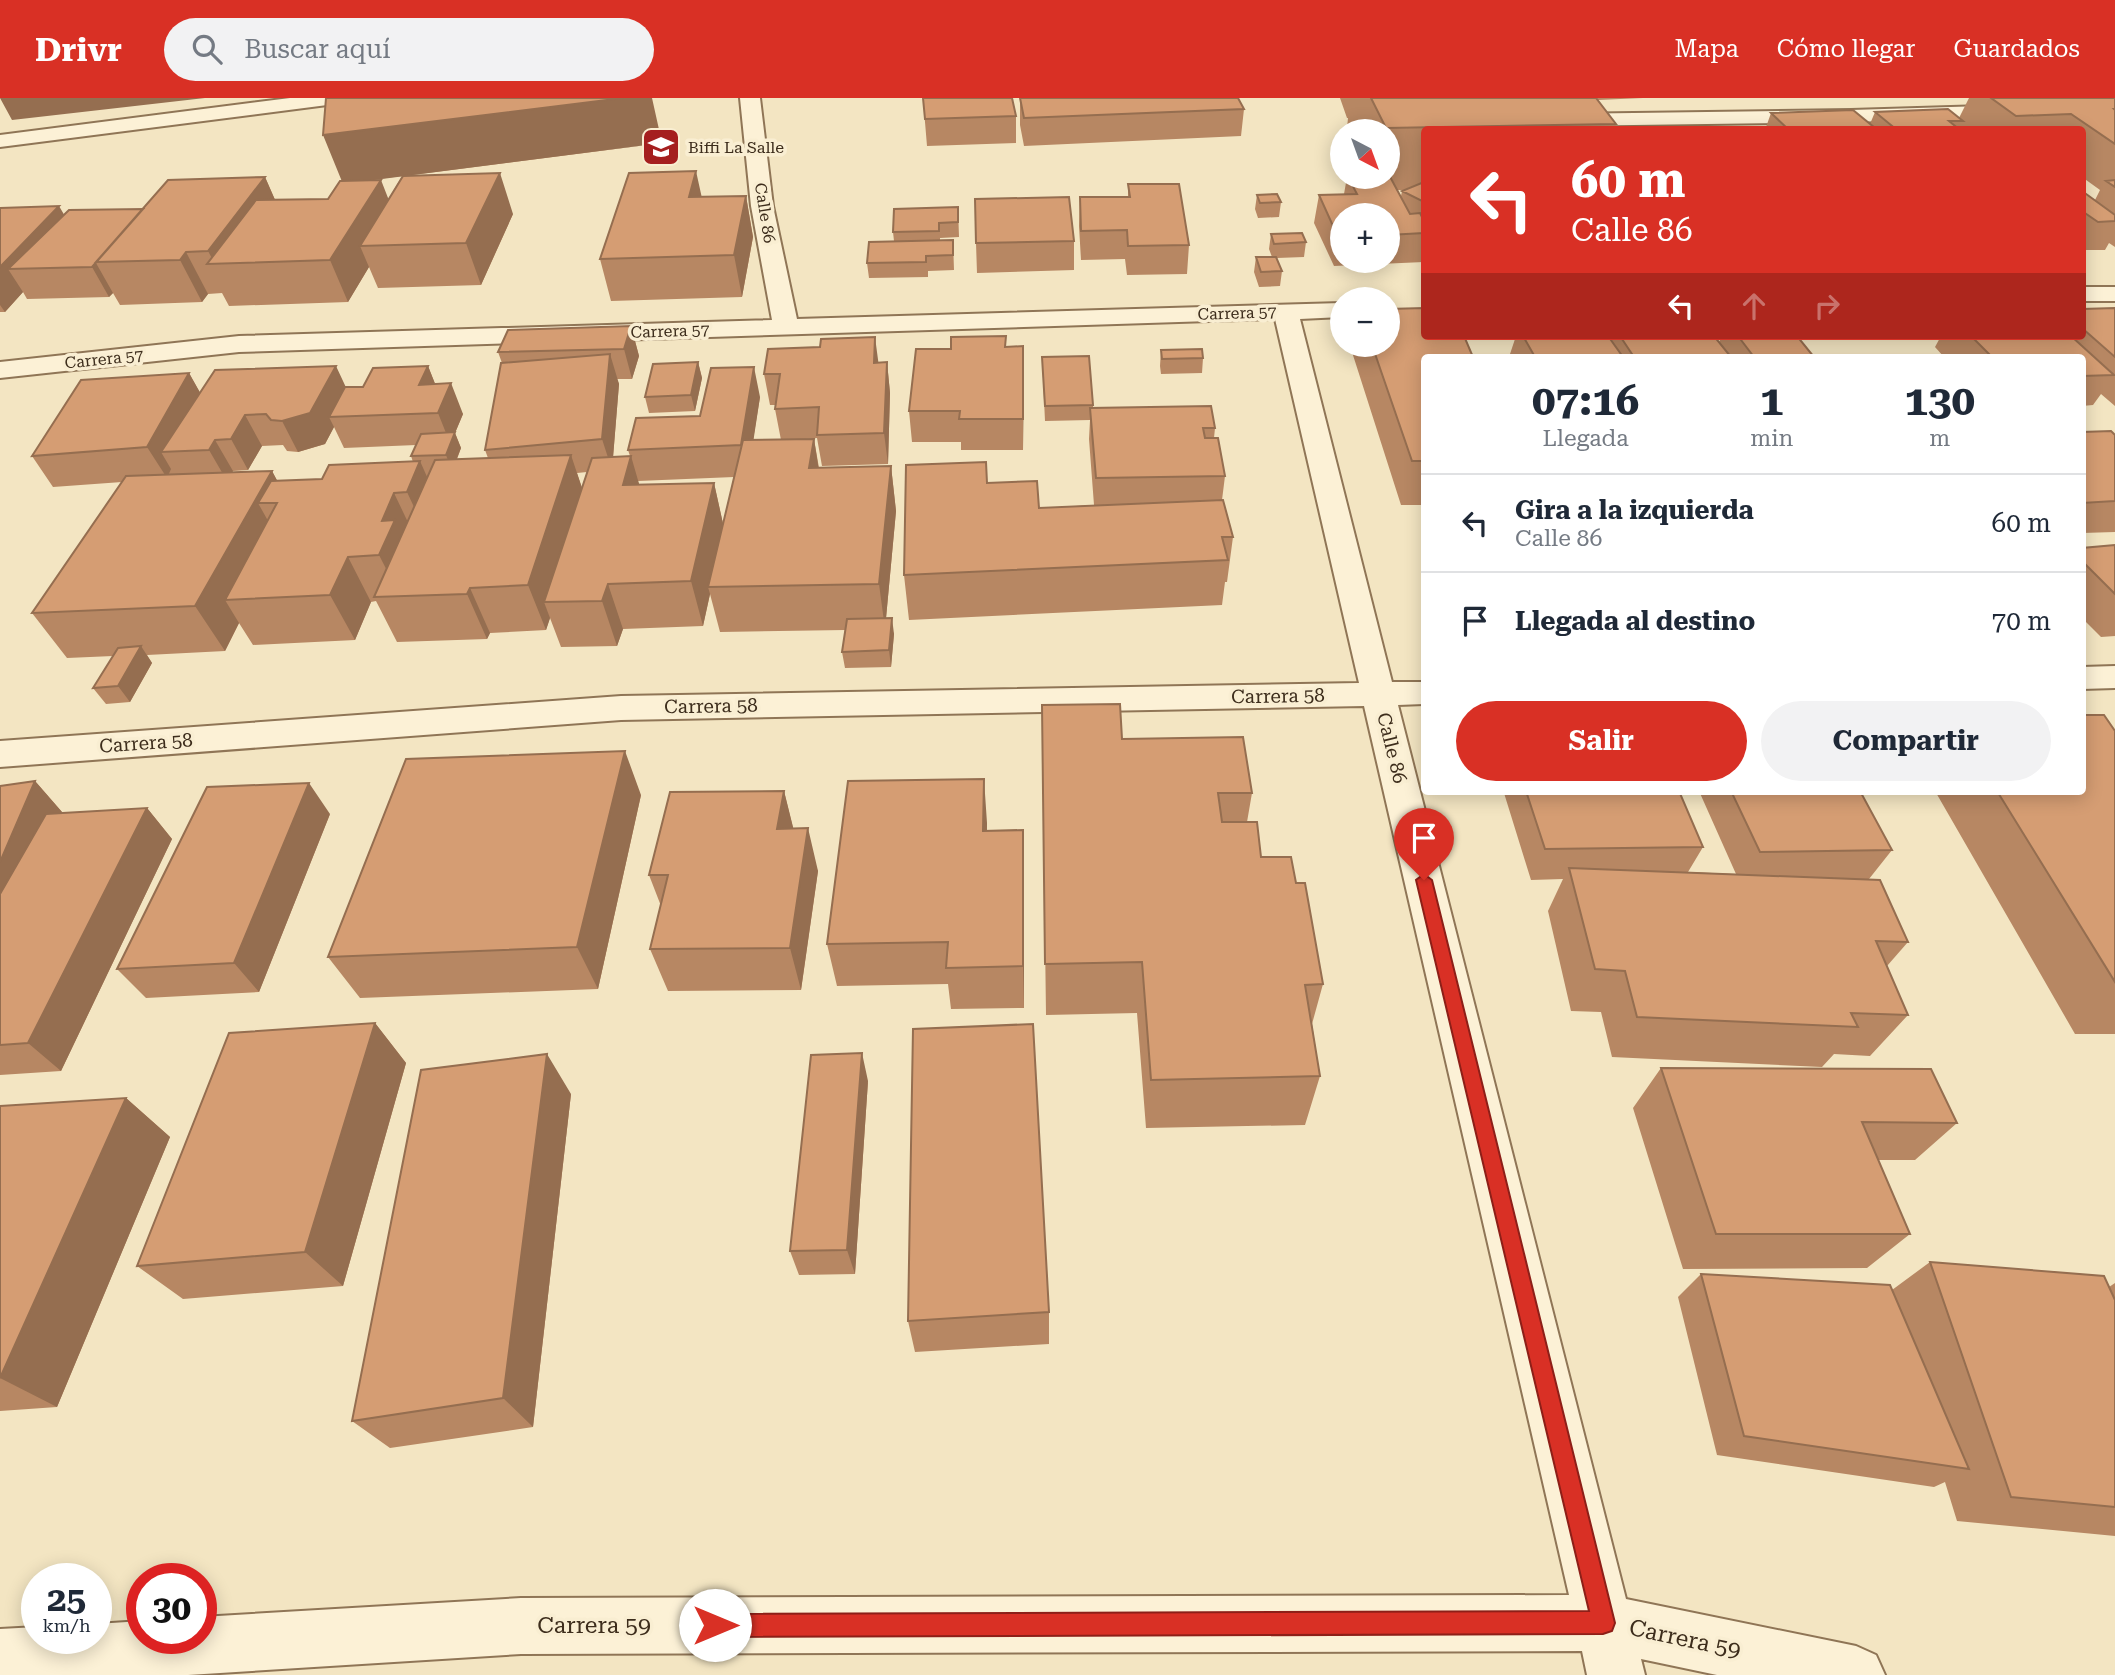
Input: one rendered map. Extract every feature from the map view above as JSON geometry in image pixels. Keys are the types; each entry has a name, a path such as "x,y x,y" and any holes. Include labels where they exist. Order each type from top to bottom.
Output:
{"street":[{"path":"0,141 335,98"},
{"name":"Calle 86","path":"750,98 762,205 786,327"},
{"path":"1468,98 1481,121 1851,116 2115,108"},
{"path":"1830,98 1851,116"},
{"path":"2086,295 2115,294"},
{"name":"Carrera 57","path":"0,370 239,344 1330,310"},
{"name":"Calle 86","path":"1286,312 1610,1649"},
{"path":"2086,678 2115,677"},
{"name":"Carrera 58","path":"0,754 621,708 1421,693"},
{"name":"Carrera 59","path":"0,1658 521,1626 1610,1649 1856,1675"}],"building":[{"path":"326,98 623,98 323,135"},
{"path":"923,98 1012,98 1016,116 925,119"},
{"path":"1020,98 1238,98 1244,109 1024,118"},
{"path":"1371,98 1596,98 1616,124 1421,126 1400,128 1400,119 1382,119"},
{"path":"1991,98 2115,98 2115,144 2071,114 2016,116"},
{"path":"1948,109 1963,121 1949,121 1955,126 1892,126 1875,112"},
{"path":"1853,110 1873,126 1785,126 1771,113"},
{"path":"696,171 689,197 746,196 734,255 600,259 629,173"},
{"path":"500,173 466,243 360,246 403,176"},
{"path":"265,177 208,251 186,252 180,260 96,262 168,180"},
{"path":"381,180 330,260 207,264 256,200 328,199 340,181"},
{"path":"2115,180 2115,187 2106,181"},
{"path":"1421,183 1421,200 1402,191"},
{"path":"1128,184 1179,184 1189,245 1128,246 1127,230 1081,231 1080,197 1130,197"},
{"path":"1354,189 1397,189 1410,214 1420,213 1421,233 1400,234 1400,203 1330,203 1330,219 1319,195 1357,194"},
{"path":"1277,194 1281,202 1260,203 1257,195"},
{"path":"2086,194 2115,215 2115,221 2098,222 2086,214"},
{"path":"1069,197 1074,241 976,243 975,199"},
{"path":"59,206 0,267 0,208"},
{"path":"958,207 958,222 939,223 939,231 893,232 894,209"},
{"path":"143,209 92,267 8,269 69,210"},
{"path":"1302,233 1306,242 1274,244 1271,234"},
{"path":"953,240 953,255 926,256 926,262 867,263 869,242"},
{"path":"1256,257 1276,257 1282,271 1261,272"},
{"path":"1421,308 1421,340 1466,340 1472,354 1421,354 1421,461 1412,461 1376,357 1400,357 1400,309"},
{"path":"2115,308 2115,357 2086,332 2086,309"},
{"path":"631,326 624,349 498,352 508,330"},
{"path":"1006,336 1005,347 1023,346 1023,419 959,419 960,411 909,411 916,349 951,349 951,337"},
{"path":"875,337 874,363 887,362 884,433 817,435 819,407 775,409 780,374 764,374 768,349 820,347 821,339"},
{"path":"1525,340 1611,340 1621,354 1533,354"},
{"path":"1623,340 1717,340 1729,354 1632,354"},
{"path":"1741,340 1800,340 1812,354 1752,354"},
{"path":"1975,340 2075,340 2114,375 2086,376 2086,354 1989,354"},
{"path":"1202,349 1203,358 1162,359 1161,350"},
{"path":"610,354 602,439 485,450 501,363"},
{"path":"1089,356 1093,405 1045,406 1042,357"},
{"path":"698,362 691,395 645,397 653,364"},
{"path":"336,366 310,413 282,421 271,420 266,414 245,415 231,439 215,440 209,450 161,452 215,370"},
{"path":"428,366 419,385 451,383 438,413 329,417 345,387 363,387 373,368"},
{"path":"754,367 741,445 628,450 636,418 700,416 711,368"},
{"path":"189,373 147,447 32,456 81,380"},
{"path":"1211,406 1215,428 1203,428 1205,438 1218,438 1225,476 1096,478 1090,408"},
{"path":"2111,431 2115,435 2115,501 2086,503 2086,432"},
{"path":"455,432 446,455 411,456 421,434"},
{"path":"814,439 809,468 891,466 879,584 708,587 743,440"},
{"path":"571,455 528,585 470,588 467,594 374,597 435,460"},
{"path":"631,456 623,485 714,483 691,581 608,584 602,601 544,602 592,458"},
{"path":"420,461 407,492 394,493 382,521 395,520 379,555 348,557 330,595 225,600 277,503 258,503 271,481 322,479 329,465"},
{"path":"986,462 987,483 1037,481 1039,508 1223,500 1233,537 1222,537 1228,560 904,575 906,465"},
{"path":"272,471 195,606 32,613 126,476"},
{"path":"2115,545 2115,594 2086,565 2086,548"},
{"path":"892,618 889,650 842,652 847,619"},
{"path":"141,646 118,686 93,688 118,648"},
{"path":"1120,704 1122,739 1243,737 1252,793 1218,793 1222,822 1257,822 1261,857 1291,857 1296,883 1305,883 1323,984 1305,985 1320,1076 1151,1080 1142,962 1045,964 1042,705"},
{"path":"2086,715 2104,715 2115,731 2115,982 1999,795 2086,795"},
{"path":"625,751 577,947 328,957 406,759"},
{"path":"984,779 983,831 1023,830 1023,966 946,968 948,942 827,944 848,781"},
{"path":"35,781 0,862 0,786"},
{"path":"309,783 234,963 117,969 207,787"},
{"path":"784,791 777,829 808,828 790,948 650,949 668,875 649,875 670,792"},
{"path":"1527,795 1681,795 1703,847 1545,849"},
{"path":"1733,795 1862,795 1892,850 1760,852"},
{"path":"147,808 28,1043 0,1045 0,894 46,814"},
{"path":"1569,868 1880,880 1908,942 1876,941 1908,1015 1851,1013 1858,1027 1637,1017 1625,971 1595,969"},
{"path":"375,1023 305,1252 137,1266 229,1033"},
{"path":"1033,1024 1049,1312 908,1321 913,1029"},
{"path":"862,1053 847,1250 790,1251 811,1055"},
{"path":"547,1054 503,1398 352,1421 421,1070"},
{"path":"1661,1068 1931,1069 1957,1123 1862,1122 1910,1234 1716,1234"},
{"path":"126,1098 0,1378 0,1106"},
{"path":"1930,1262 2104,1276 2115,1300 2115,1507 2011,1497"},
{"path":"1701,1274 1890,1285 1969,1469 1744,1436"}],"place":[{"name":"Biffi La Salle","path":"661,147"}],"route":[{"path":"715,1625 1603,1623 1424,880"}]}
